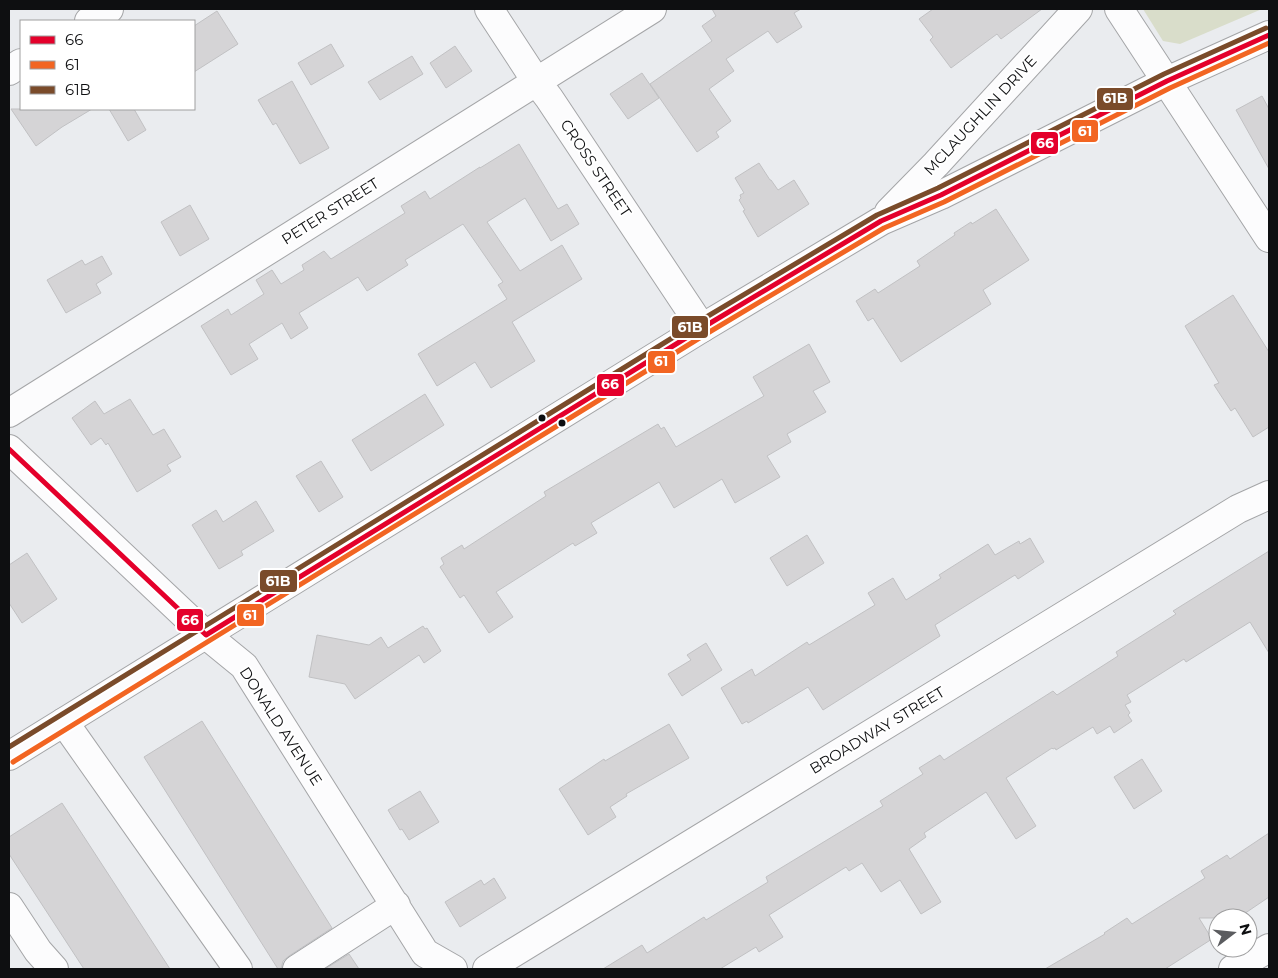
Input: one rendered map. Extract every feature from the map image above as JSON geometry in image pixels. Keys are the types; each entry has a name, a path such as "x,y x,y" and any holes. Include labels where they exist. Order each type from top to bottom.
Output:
{"street":[{"path":"91,20 109,9"},
{"name":"CROSS STREET","path":"489,9 702,328"},
{"name":"PETER STREET","path":"9,413 652,9"},
{"name":"MCLAUGHLIN DRIVE","path":"881,221 1078,9"},
{"path":"1119,9 1269,238"},
{"path":"9,756 702,328 881,221 941,195 1166,81 1269,35"},
{"path":"9,71 20,64"},
{"name":"DONALD AVENUE","path":"9,449 206,635 244,666 425,953 453,969"},
{"name":"BROADWAY STREET","path":"487,969 1238,509 1269,494"},
{"path":"64,722 238,969"},
{"path":"297,969 396,905"},
{"path":"9,907 38,951 54,969"},
{"path":"1233,969 1269,948"}],"green space":[{"path":"1143,9 1262,9 1180,44 1163,41"}],"building":[{"path":"712,9 801,9 794,13 802,27 777,43 768,31 726,59 734,71 709,89 731,121 716,132 719,137 697,152 650,84 712,41 702,26 716,16"},
{"path":"933,9 1042,9 1001,39 997,34 951,68 930,40 933,37 919,19"},
{"path":"217,11 238,44 195,71 195,25"},
{"path":"331,44 344,66 311,85 298,63"},
{"path":"455,46 472,71 446,88 430,63"},
{"path":"412,56 423,74 380,100 368,82"},
{"path":"642,73 659,98 628,119 610,94"},
{"path":"292,81 329,148 300,164 276,123 273,125 258,100"},
{"path":"1262,96 1269,109 1269,169 1236,110"},
{"path":"11,109 90,110 62,127 36,146"},
{"path":"110,110 135,110 146,130 128,141"},
{"path":"519,144 558,209 567,204 579,224 551,241 525,198 487,222 520,271 562,245 582,279 512,322 535,361 491,388 475,362 437,386 418,354 507,299 498,285 503,282 463,224 405,260 408,265 367,291 358,277 299,313 308,328 291,339 282,323 249,344 258,359 231,375 201,326 228,309 231,315 264,294 256,280 272,270 281,284 304,270 302,265 324,251 331,259 405,213 401,206 425,191 430,199"},
{"path":"759,163 778,190 794,180 809,204 758,237 743,211 745,210 739,200 741,198 740,195 744,193 735,178"},
{"path":"190,205 209,239 180,256 161,222"},
{"path":"996,209 1029,260 983,290 991,304 901,362 873,318 868,321 856,301 875,289 878,293 920,266 917,261 955,235 954,233"},
{"path":"102,256 112,274 96,284 101,293 66,313 47,280 82,260 85,265"},
{"path":"1233,295 1269,352 1269,427 1253,437 1235,408 1231,411 1214,385 1219,383 1185,326"},
{"path":"809,344 830,382 813,391 826,412 787,434 791,442 767,456 780,477 735,503 722,479 674,508 659,482 591,523 597,533 575,546 573,543 496,592 513,617 489,633 464,595 460,598 440,567 444,564 441,558 462,545 464,549 546,496 544,492 658,424 661,429 664,427 676,447 764,396 753,377"},
{"path":"425,394 444,425 371,471 352,440"},
{"path":"130,399 153,435 164,429 181,457 167,465 171,471 137,492 108,443 106,445 101,438 91,445 72,418 95,401 104,414"},
{"path":"321,461 343,497 319,512 296,476"},
{"path":"256,501 274,531 241,551 243,555 219,569 192,525 216,510 223,522"},
{"path":"807,535 824,563 787,586 770,558"},
{"path":"1030,538 1044,562 1018,579 1015,575 935,625 940,636 823,710 808,687 748,723 747,721 742,724 721,688 752,669 755,676 807,642 809,645 875,605 868,593 893,578 906,600 941,578 939,575 988,544 995,555 1019,541 1020,544"},
{"path":"1269,551 1269,653 1250,622 1186,662 1184,659 1127,695 1131,702 1125,705 1132,721 1114,733 1110,726 1097,734 1093,727 1056,750 1052,748 1006,778 1036,826 1016,839 986,792 924,833 926,837 909,849 941,902 921,914 900,880 881,892 862,863 849,871 846,867 769,915 783,937 759,952 756,947 720,969 603,969 642,945 647,953 704,917 706,920 768,882 766,877 883,806 880,801 923,774 919,768 940,755 944,760 1053,691 1057,695 1118,656 1116,652 1176,614 1173,611"},
{"path":"27,553 57,599 22,623 9,603 9,565"},
{"path":"423,626 425,629 427,628 441,651 424,663 419,655 355,699 345,684 309,677 317,635 369,645 381,637 388,648"},
{"path":"706,643 722,670 682,696 668,674 691,660 687,655"},
{"path":"202,721 332,928 289,956 283,961 281,969 278,969 144,757"},
{"path":"669,724 689,758 626,794 627,796 610,807 616,817 588,835 559,789 604,759 605,761"},
{"path":"1142,759 1162,791 1134,809 1114,777"},
{"path":"420,791 439,822 409,840 402,829 400,830 388,810"},
{"path":"62,803 170,969 84,969 9,854 9,837"},
{"path":"1269,833 1269,897 1253,908 1208,908 1208,918 1199,918 1208,933 1208,942 1165,969 1045,969 1105,934 1127,918 1132,924 1205,878 1201,871 1227,855 1230,859"},
{"path":"494,878 506,898 460,927 445,902 481,880 484,885"},
{"path":"349,954 359,969 325,969"}],"transit line":[{"name":"61B","path":"9,747 698,322 877,215 938,188 1164,74 1266,28"},
{"name":"66","path":"9,449 206,635 702,328 881,221 941,195 1167,81 1269,35"},
{"name":"61","path":"13,762 706,334 884,228 944,202 1170,88 1269,43"}]}
